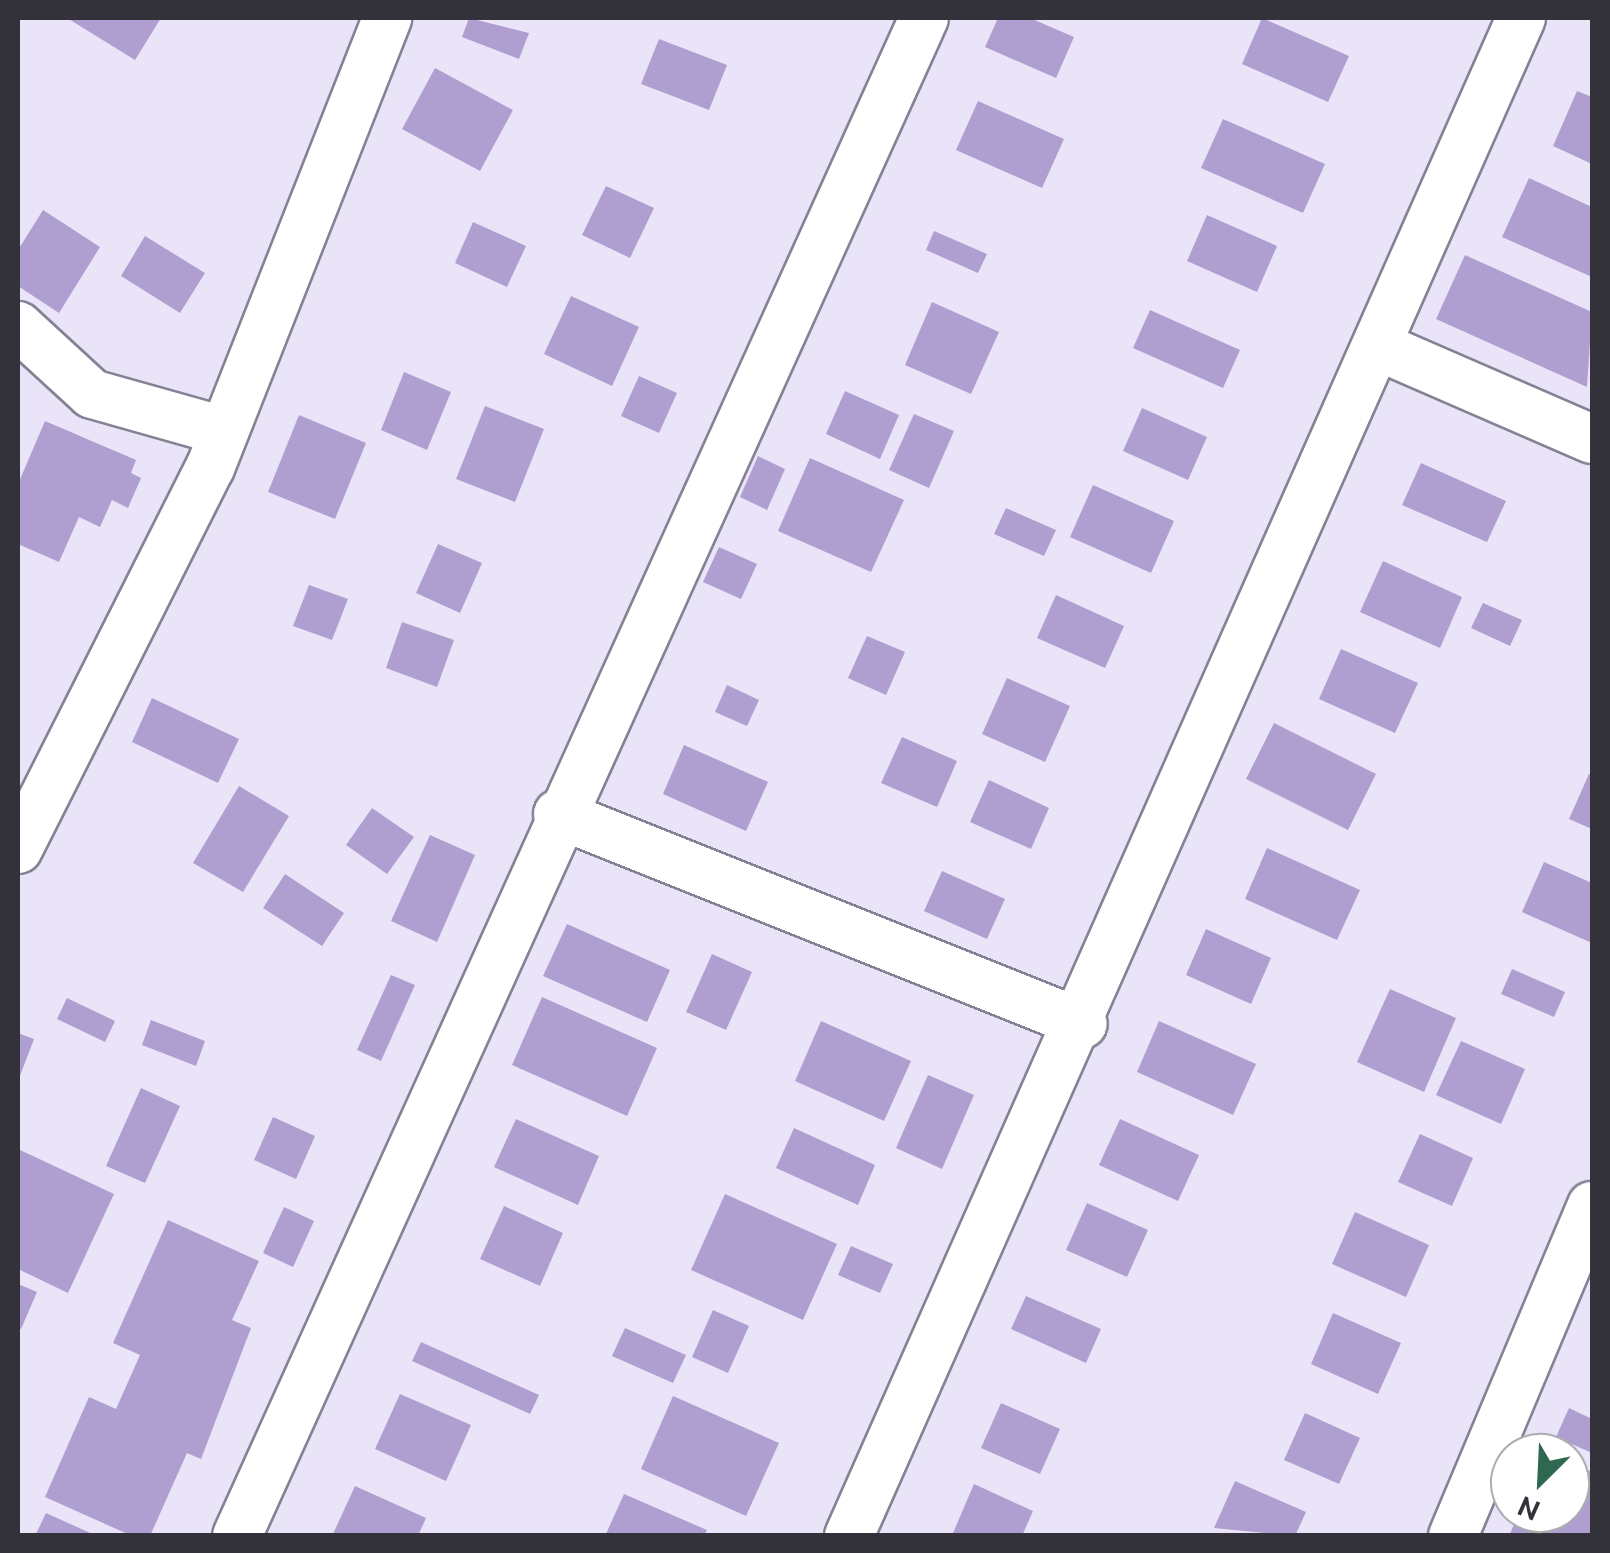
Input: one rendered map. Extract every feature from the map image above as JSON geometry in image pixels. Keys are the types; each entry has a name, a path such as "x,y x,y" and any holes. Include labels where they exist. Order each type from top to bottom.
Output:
{"street":[{"path":"21,834 224,431 388,18"},
{"path":"237,1536 558,814 924,18"},
{"path":"849,1536 1083,1024 1520,18"},
{"path":"18,326 92,394 224,431"},
{"path":"1378,346 1592,439"},
{"path":"558,814 1083,1024"},
{"path":"1453,1536 1592,1206"}],"building":[{"path":"67,18 161,18 135,60"},
{"path":"469,18 529,33 519,59 462,37"},
{"path":"998,18 1030,18 1074,37 1056,78 985,47"},
{"path":"1262,18 1349,56 1328,102 1242,64"},
{"path":"659,39 727,65 709,110 641,84"},
{"path":"435,68 513,110 480,171 402,129"},
{"path":"1577,91 1592,97 1592,164 1553,146"},
{"path":"978,101 1064,139 1042,188 956,150"},
{"path":"1223,119 1325,164 1303,213 1201,168"},
{"path":"1529,178 1592,207 1592,277 1502,237"},
{"path":"606,186 654,208 630,258 582,235"},
{"path":"43,210 100,247 59,313 18,286 18,250"},
{"path":"1207,215 1277,246 1257,292 1187,261"},
{"path":"473,222 526,246 507,287 455,263"},
{"path":"934,231 987,254 978,273 926,250"},
{"path":"145,236 205,273 180,313 121,276"},
{"path":"1465,255 1592,312 1587,387 1436,319"},
{"path":"571,296 639,327 612,386 544,354"},
{"path":"932,302 999,332 971,394 905,365"},
{"path":"1150,310 1240,350 1223,388 1133,348"},
{"path":"404,372 451,392 427,450 381,430"},
{"path":"639,376 677,393 659,433 621,416"},
{"path":"845,391 899,415 880,459 826,434"},
{"path":"485,406 544,429 515,502 456,479"},
{"path":"1142,408 1207,437 1188,480 1123,451"},
{"path":"914,414 954,431 929,488 889,470"},
{"path":"299,415 366,443 335,519 268,492"},
{"path":"45,421 136,460 131,473 141,478 128,508 112,500 100,527 79,517 59,562 18,544 18,484"},
{"path":"758,456 785,469 767,510 740,497"},
{"path":"810,458 904,500 871,572 778,531"},
{"path":"1421,463 1506,501 1487,542 1402,505"},
{"path":"1093,485 1174,521 1151,573 1070,537"},
{"path":"1006,508 1056,530 1044,556 994,534"},
{"path":"438,544 482,563 460,613 416,593"},
{"path":"719,547 757,564 741,599 703,582"},
{"path":"1383,561 1462,597 1440,648 1360,612"},
{"path":"309,585 348,599 332,640 293,626"},
{"path":"1056,595 1124,626 1105,668 1037,638"},
{"path":"1483,603 1522,620 1510,646 1471,628"},
{"path":"402,622 454,640 437,687 386,668"},
{"path":"867,636 905,652 886,695 848,678"},
{"path":"1341,649 1418,683 1395,733 1319,699"},
{"path":"1007,678 1070,706 1045,762 982,734"},
{"path":"727,685 759,700 747,726 715,712"},
{"path":"152,698 239,739 218,783 132,742"},
{"path":"1274,723 1376,774 1348,830 1246,779"},
{"path":"902,737 957,761 937,807 881,783"},
{"path":"684,745 768,782 746,831 663,794"},
{"path":"1589,774 1592,775 1592,829 1569,819"},
{"path":"989,780 1049,808 1031,849 970,822"},
{"path":"239,786 289,816 243,892 193,863"},
{"path":"372,808 414,837 387,874 346,845"},
{"path":"430,835 475,855 437,942 391,921"},
{"path":"1267,848 1360,890 1337,940 1245,899"},
{"path":"1544,862 1592,883 1592,943 1522,912"},
{"path":"942,871 1005,899 987,939 924,911"},
{"path":"285,874 344,913 322,946 263,908"},
{"path":"567,924 670,970 647,1022 543,976"},
{"path":"1206,929 1271,958 1251,1004 1186,975"},
{"path":"712,954 752,972 726,1030 686,1012"},
{"path":"1512,969 1565,992 1554,1017 1501,994"},
{"path":"391,975 415,985 381,1061 357,1050"},
{"path":"1390,989 1456,1018 1424,1092 1357,1062"},
{"path":"542,997 657,1048 627,1116 512,1065"},
{"path":"67,998 115,1021 105,1042 57,1019"},
{"path":"151,1020 205,1041 196,1066 142,1045"},
{"path":"821,1021 911,1061 884,1121 795,1081"},
{"path":"1159,1021 1256,1064 1233,1115 1137,1072"},
{"path":"18,1033 34,1039 18,1081"},
{"path":"1461,1041 1525,1069 1501,1124 1436,1095"},
{"path":"928,1075 974,1095 942,1169 896,1148"},
{"path":"141,1088 180,1106 145,1183 106,1166"},
{"path":"273,1117 315,1136 296,1179 254,1160"},
{"path":"516,1119 599,1156 578,1205 494,1167"},
{"path":"1120,1119 1199,1155 1178,1201 1099,1165"},
{"path":"794,1128 875,1165 858,1205 776,1168"},
{"path":"1420,1134 1473,1158 1452,1206 1398,1182"},
{"path":"18,1149 114,1194 68,1293 18,1269"},
{"path":"725,1194 837,1244 803,1320 691,1270"},
{"path":"1087,1203 1148,1230 1127,1277 1066,1250"},
{"path":"504,1206 563,1233 540,1286 480,1259"},
{"path":"284,1207 314,1221 293,1267 263,1253"},
{"path":"1355,1212 1429,1245 1406,1297 1332,1264"},
{"path":"168,1220 259,1261 232,1320 251,1328 201,1459 187,1453 150,1536 132,1536 45,1497 89,1397 116,1409 140,1355 113,1343"},
{"path":"851,1246 893,1264 880,1293 838,1275"},
{"path":"18,1284 37,1292 21,1329 18,1328"},
{"path":"1026,1296 1101,1329 1086,1363 1011,1329"},
{"path":"713,1310 749,1326 728,1373 692,1357"},
{"path":"1333,1313 1401,1343 1378,1394 1311,1364"},
{"path":"625,1328 686,1355 673,1383 612,1356"},
{"path":"421,1342 539,1395 530,1414 412,1361"},
{"path":"400,1394 471,1425 446,1481 375,1449"},
{"path":"673,1396 779,1443 746,1516 641,1469"},
{"path":"1001,1403 1060,1429 1040,1474 981,1448"},
{"path":"1569,1408 1592,1419 1592,1453 1590,1433 1558,1433"},
{"path":"1305,1413 1360,1438 1339,1484 1284,1460"},
{"path":"1592,1472 1592,1536 1509,1536 1590,1533"},
{"path":"1235,1481 1306,1512 1295,1536 1214,1528"},
{"path":"974,1484 1033,1511 1022,1536 953,1533"},
{"path":"355,1486 426,1518 418,1536 332,1536"},
{"path":"624,1494 707,1530 704,1536 605,1536"},
{"path":"46,1513 97,1536 35,1536"}]}
